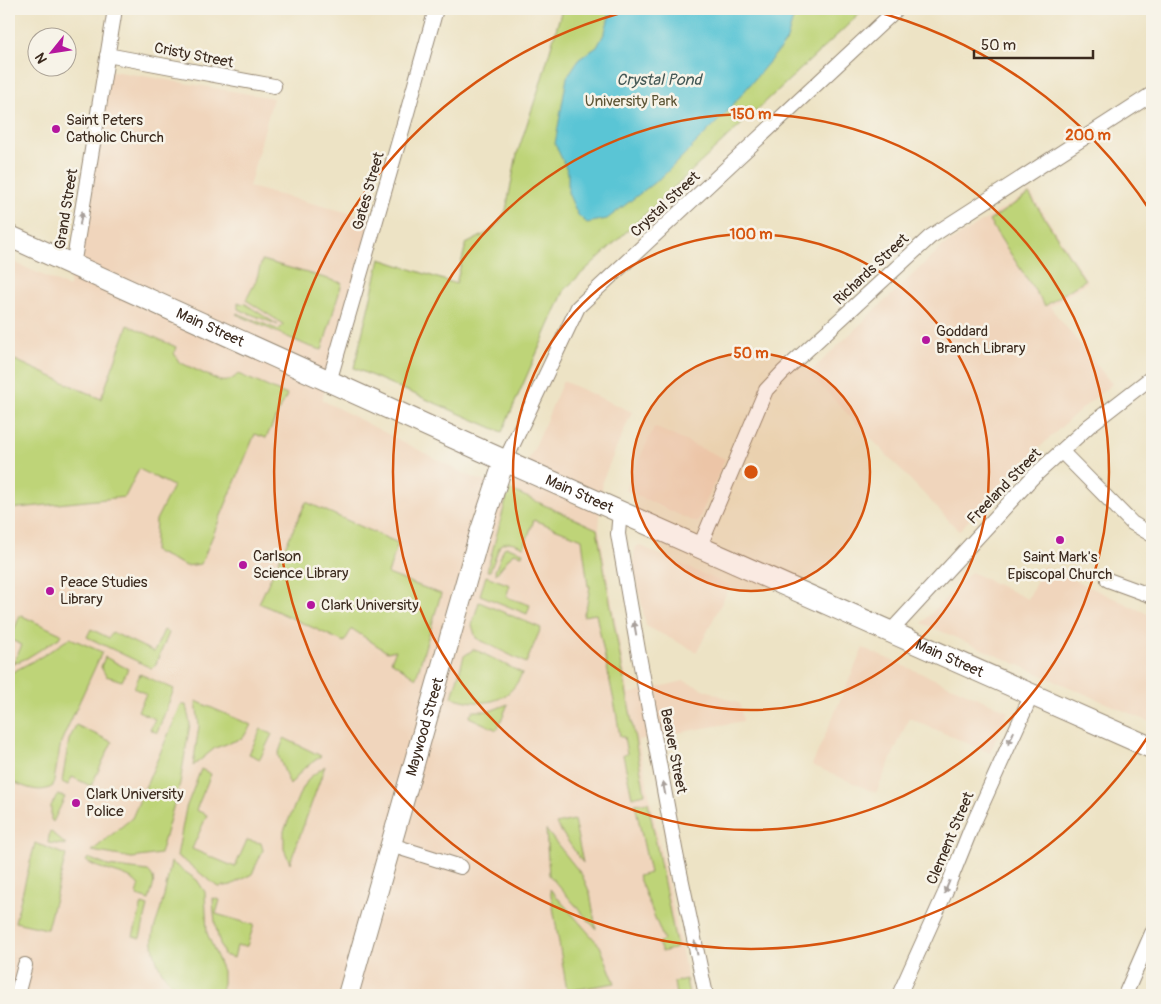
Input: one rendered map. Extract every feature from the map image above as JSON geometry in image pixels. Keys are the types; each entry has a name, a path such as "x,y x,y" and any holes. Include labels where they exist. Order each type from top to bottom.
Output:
{"main road":[{"name":"Main Street","path":"9,236 329,382 1152,748"}],"street":[{"name":"Grand Street","path":"73,266 115,9"},
{"name":"Gates Street","path":"329,382 406,120 436,9"},
{"name":"Crystal Street","path":"506,461 578,307 897,9"},
{"name":"Cristy Street","path":"107,55 274,86"},
{"name":"Richards Street","path":"700,546 766,390 783,372 930,237 1152,94"},
{"name":"Freeland Street","path":"891,631 1005,506 1061,451 1090,425 1152,377"},
{"path":"1061,451 1132,522 1152,535"},
{"name":"Maywood Street","path":"348,995 479,536 500,473 506,461"},
{"name":"Beaver Street","path":"620,511 618,534 676,854 706,995"},
{"path":"1108,580 1152,596"},
{"name":"Clement Street","path":"899,995 1032,694"},
{"path":"391,845 461,867"},
{"path":"1125,995 1152,933"},
{"path":"17,995 24,965"}],"shaded area":[{"name":"Clark University","path":"107,70 273,98 249,187 373,219 322,400 465,474 512,492 534,449 563,381 632,412 603,479 599,529 629,694 684,681 740,704 743,721 638,740 691,995 9,995 9,260 69,287"},
{"path":"1030,192 1088,282 1050,307 1112,384 1073,416 1011,474 959,531 809,373 943,246"},
{"path":"654,427 725,459 697,523 625,490"},
{"path":"639,545 730,586 697,652 646,626 633,564 635,548"},
{"path":"1044,566 1152,616 1152,723 922,623 971,572 1028,599"},
{"path":"863,648 1008,711 990,753 909,718 876,793 812,765"}],"green space":[{"name":"University Park","path":"562,9 865,9 565,289 502,432 354,368 380,259 456,284 466,244 489,232 498,224 506,210 517,154 540,85"},
{"path":"1029,194 1085,280 1045,306 989,221"},
{"path":"262,260 342,283 322,350 308,346 236,314 279,330 283,324 246,300 256,281"},
{"path":"238,302 244,303 278,325 238,309"},
{"path":"128,325 176,347 174,353 179,362 220,381 230,380 238,374 287,395 266,438 255,434 201,564 186,566 154,551 156,520 173,486 139,469 125,497 9,509 9,368 11,369 15,360 101,399"},
{"path":"509,489 597,529 645,794 632,797 623,755 627,754 624,737 620,737 596,614 583,616 590,586 588,586 582,539 534,520 524,547 515,543 503,543 500,545 490,571 487,571"},
{"path":"306,502 398,543 388,574 441,594 416,678 391,661 396,650 387,652 352,629 344,642 259,603"},
{"path":"507,547 523,552 522,555 513,553 496,574 495,571 504,548"},
{"path":"486,576 510,585 506,597 530,605 527,614 480,595"},
{"path":"479,602 541,628 526,663 476,638 472,625"},
{"path":"20,615 61,634 59,638 27,658 13,664 22,645 9,639"},
{"path":"91,629 109,638 112,632 154,652 164,630 169,633 155,666 151,668 87,637"},
{"path":"70,638 102,652 61,742 53,786 42,790 31,789 9,780 9,674"},
{"path":"474,649 522,673 510,692 493,701 483,702 473,702 452,697 464,656"},
{"path":"105,657 128,669 122,681 106,676 101,667"},
{"path":"140,674 174,689 157,733 150,729 155,719 138,711 146,694 134,688"},
{"path":"196,701 251,725 243,738 215,748 193,766 199,726"},
{"path":"508,704 497,730 469,717 473,711 490,711"},
{"path":"181,705 186,705 190,724 180,783 160,854 132,858 92,851 132,818"},
{"path":"76,725 112,742 91,786 72,777 68,785 62,782 69,740"},
{"path":"261,729 272,734 260,759 249,754"},
{"path":"284,738 321,756 302,770 290,785 278,755"},
{"path":"325,766 290,863 284,849 284,831 299,795 309,778"},
{"path":"201,769 211,774 196,810 207,815 192,849 235,867 247,840 261,843 263,850 252,874 231,885 219,887 177,856 186,808"},
{"path":"57,795 65,797 53,822 51,820 51,806"},
{"path":"648,802 677,948 662,952 658,943 664,940 638,876 650,873 635,804"},
{"path":"574,820 583,863 556,824"},
{"path":"546,830 582,875 590,893 596,929 549,875"},
{"path":"50,831 66,845 48,843"},
{"path":"35,843 66,855 47,929 15,922"},
{"path":"88,858 108,866 148,871 154,881 149,900 137,896 139,886 130,878 92,864 86,861"},
{"path":"171,862 197,880 205,892 207,933 223,971 220,995 199,996 185,993 171,983 160,969 157,961 154,952 153,935"},
{"path":"550,889 600,946 615,983 567,991"},
{"path":"213,898 220,900 216,914 254,925 247,946 237,946 234,958 224,955 221,948 216,927"},
{"path":"142,904 148,906 140,938 133,936"},
{"path":"686,979 689,995 676,995 674,982"}],"water":[{"name":"Crystal Pond","path":"611,9 796,9 786,42 726,113 664,175 607,219 587,223 578,215 568,193 568,172 555,144 567,77 579,59 597,47 605,32"}],"place":[{"name":"Saint Peters Catholic Church","path":"56,129"},
{"name":"Goddard Branch Library","path":"926,340"},
{"name":"Saint Mark's Episcopal Church","path":"1060,540"},
{"name":"Carlson Science Library","path":"243,565"},
{"name":"Peace Studies Library","path":"50,591"},
{"name":"Clark University","path":"311,605"},
{"name":"Clark University Police","path":"76,803"}]}
